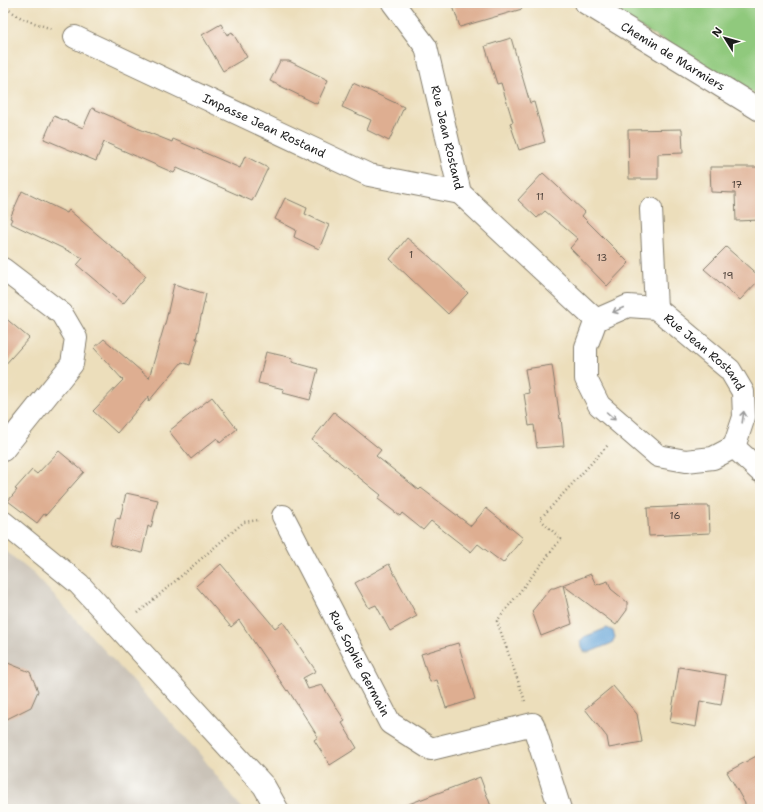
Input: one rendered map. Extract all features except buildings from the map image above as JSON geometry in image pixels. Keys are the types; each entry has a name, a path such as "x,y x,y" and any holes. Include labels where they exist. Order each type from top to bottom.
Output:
{"street":[{"name":"Rue Jean Rostand","path":"393,3 426,47 460,193 596,320 628,306 656,308 730,370 752,392 734,448"},
{"name":"Chemin de Marmiers","path":"586,3 760,110"},
{"name":"Impasse Jean Rostand","path":"75,37 369,175 460,193"},
{"name":"Rue Jean Rostand","path":"651,209 656,308"},
{"path":"3,269 62,314 76,338 72,364 3,450"},
{"path":"596,320 586,347 586,379 600,405 658,456 686,461 713,458 734,448 760,471"},
{"name":"Rue Sophie Germain","path":"283,516 390,723 431,749 533,724"},
{"path":"3,522 79,584 264,786 277,809"},
{"path":"533,724 560,809"}],"path":[{"path":"3,6 23,19 75,37"},
{"path":"533,724 497,621 561,539 540,519 624,427"},
{"path":"119,628 244,522 283,516"}],"shaded area":[{"path":"3,549 34,574 199,753 242,809 3,809"}],"green space":[{"path":"599,3 760,3 760,97"}],"water":[{"path":"607,628 613,631 615,637 612,643 590,652 584,652 580,641 584,637"}]}
